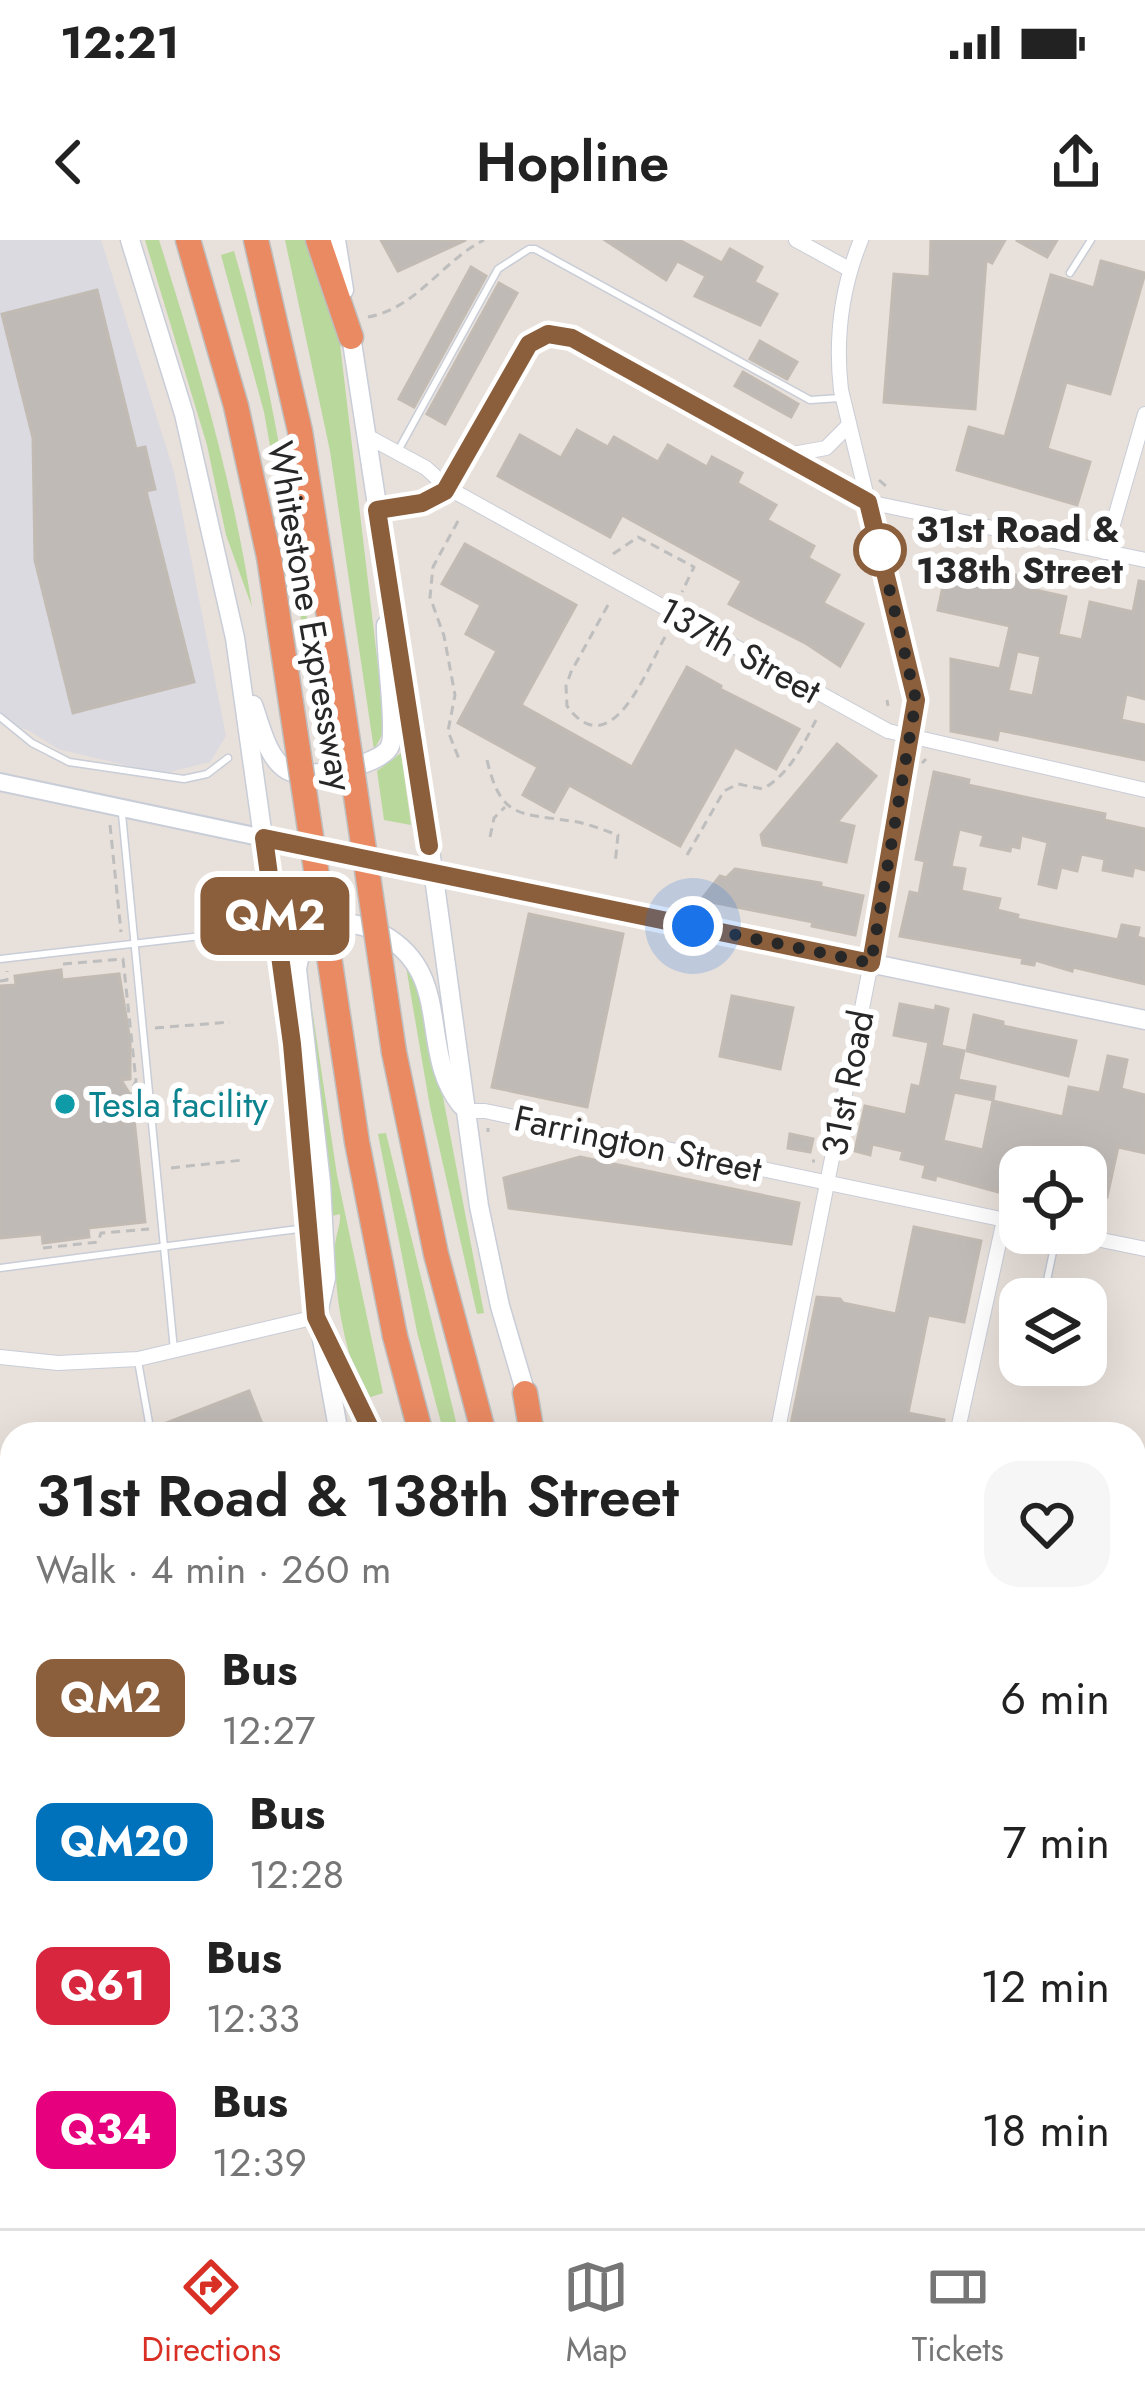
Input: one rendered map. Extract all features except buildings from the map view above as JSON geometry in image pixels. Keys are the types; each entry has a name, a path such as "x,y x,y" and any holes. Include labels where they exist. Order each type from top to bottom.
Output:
{"highway":[{"name":"Whitestone Expressway","path":"188,240 236,406 269,556 357,1142 395,1336 418,1422"},
{"name":"Whitestone Expressway","path":"256,240 301,431 394,1052 436,1254 481,1422"},
{"path":"318,240 360,327"},
{"path":"316,1317 368,1422"},
{"path":"525,1393 533,1422"}],"main road":[{"path":"130,240 202,483 239,667 292,1044 316,1317 337,1422"},
{"path":"336,240 360,327 365,435 488,1253 525,1393"},
{"path":"239,667 270,749 287,770 305,774 377,760 388,750 393,733 386,662 388,584"},
{"path":"264,838 1145,1020"},
{"path":"316,1317 326,1286 325,1246 297,977 301,950 315,933 337,924 360,925 413,957 426,980 445,1077 466,1111"}],"street":[{"path":"796,240 849,269"},
{"name":"31st Road","path":"779,1422 871,963 916,700 842,398 837,355 849,269 861,240"},
{"path":"377,510 430,501 448,488 519,357 543,335 572,338 868,502 1145,560"},
{"path":"1105,552 1145,414"},
{"path":"783,455 826,448 849,425"},
{"name":"137th Street","path":"365,435 426,468 448,488 878,726 912,738 1145,790"},
{"path":"0,782 264,838"},
{"name":"Farrington Street","path":"466,1111 485,1111 999,1218"},
{"path":"1107,1242 1145,1250"},
{"path":"960,1422 1003,1254"},
{"path":"0,1357 58,1363 138,1359 316,1317"}],"lane":[{"path":"1070,273 1091,240"},
{"path":"397,452 498,269 529,249 810,400 842,398"},
{"path":"0,717 32,743 69,762 184,779 207,773 228,758"},
{"path":"122,808 174,1353"},
{"path":"0,959 277,928"},
{"path":"0,1268 306,1228"},
{"path":"138,1359 149,1422"}],"path":[{"path":"360,327 395,310 463,251 484,240"},
{"path":"879,480 888,488"},
{"path":"458,521 433,567 430,597 444,636 455,695 448,731 459,760"},
{"path":"613,554 638,537 674,555 694,569 682,592"},
{"path":"608,605 566,686 567,706 583,722 598,725 621,716 665,637"},
{"path":"687,855 724,791 738,784 763,789 776,781 816,720"},
{"path":"488,760 497,793 506,806 523,815 573,821 619,835 615,864"},
{"path":"490,837 494,818 506,806"},
{"path":"110,825 121,932"},
{"path":"53,965 123,959 136,1081 134,1112 141,1117 142,1135"},
{"path":"0,981 7,980 7,969"},
{"path":"129,1031 230,1022"},
{"path":"156,1169 243,1160"},
{"path":"43,1248 98,1242 101,1233 151,1228 152,1235"}],"shaded area":[{"path":"0,240 101,240 174,472 226,736 210,762 162,774 58,749 28,730 0,722"}],"green space":[{"path":"145,240 159,240 187,330 224,468 252,607 226,535 207,445"},
{"path":"285,240 310,240 338,327 384,717 383,733 374,750 330,451"},
{"path":"234,251 271,404 314,664 309,664 264,412 221,255"},
{"path":"401,753 411,825 384,820 377,771"},
{"path":"304,955 337,1175 383,1393 365,1399 339,1308 335,1246 340,1214 332,1216"},
{"path":"404,955 424,997 484,1313 477,1314 430,1107"},
{"path":"386,1133 456,1422 441,1422 417,1332 378,1134"}],"bus line":[{"name":"QM2","path":"367,1422 316,1317 292,1044 264,838 871,963 916,700 868,502 572,338 560,334 536,338 519,357 445,491 422,503 377,510 429,846"}],"place":[{"name":"31st Road & 138th Street","path":"880,550"},
{"name":"Tesla facility","path":"65,1104"}],"route":[{"path":"693,926 871,963 916,700 880,550"}]}
